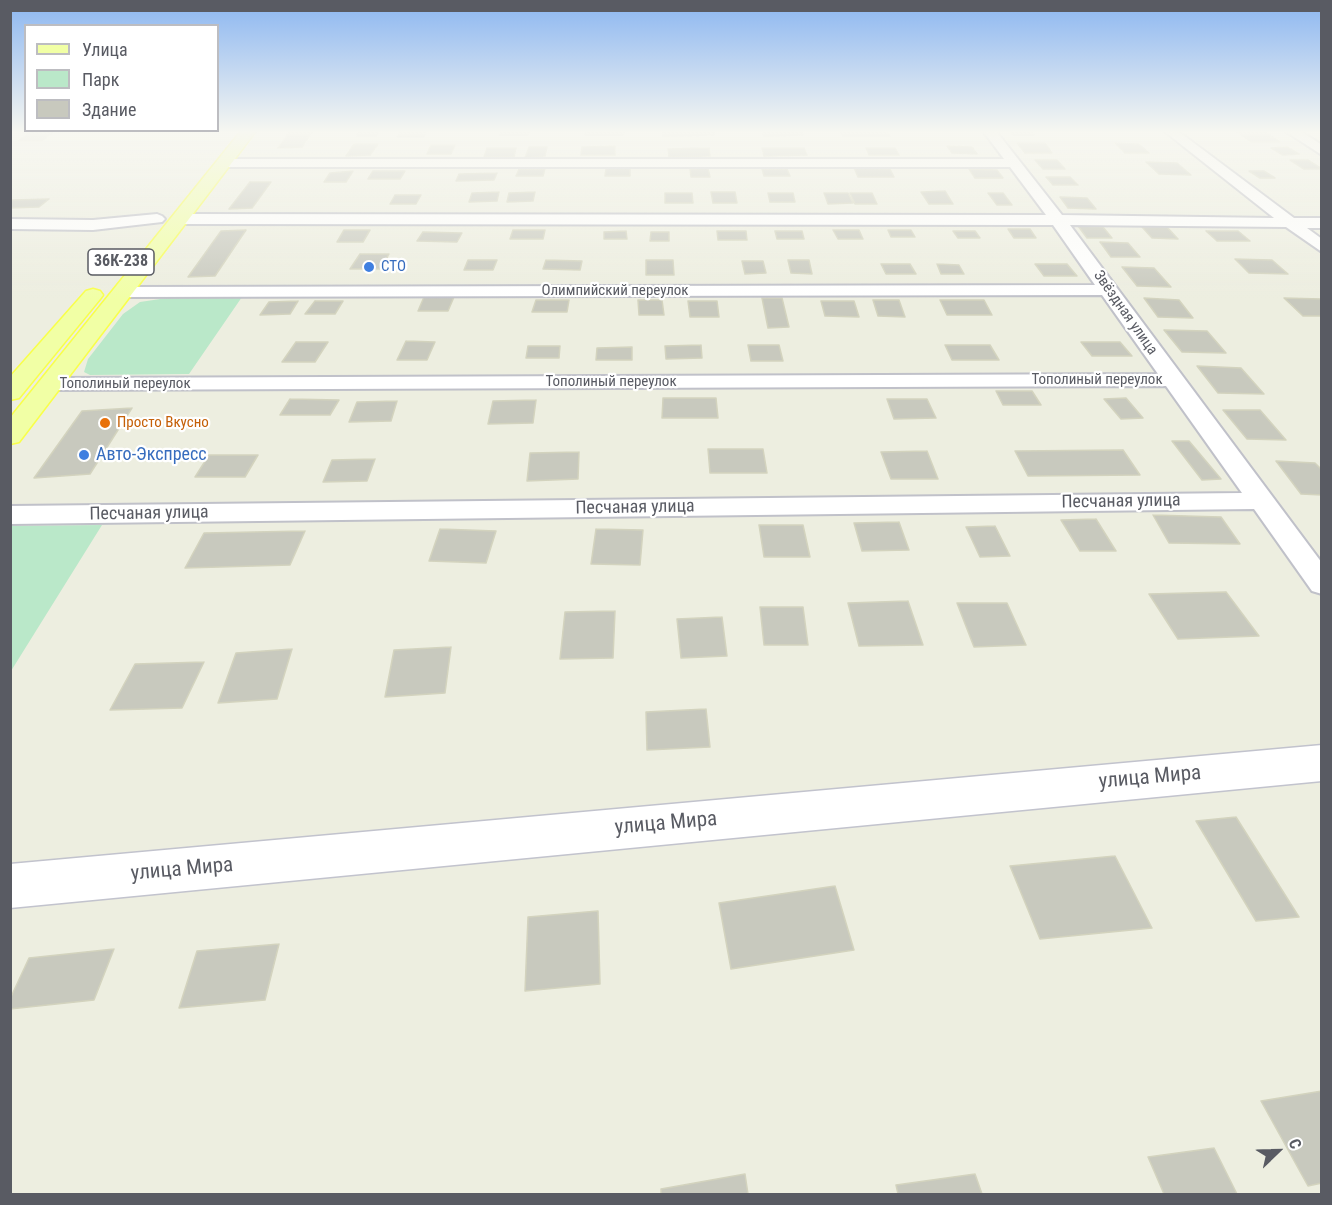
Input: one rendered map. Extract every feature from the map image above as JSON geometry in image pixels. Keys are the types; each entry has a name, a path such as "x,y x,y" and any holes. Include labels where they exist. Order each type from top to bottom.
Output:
{"main road":[{"name":"36К-238","path":"128,254 184,187"},
{"path":"10,436 205,187"},
{"name":"36К-238","path":"10,393 106,280"},
{"name":"улица Мира","path":"10,886 1322,763"}],"street":[{"name":"Звёздная улица","path":"1030,187 1088,259 1107,290 1171,380 1322,584"},
{"path":"1244,187 1322,247"},
{"path":"10,224 93,225 157,219"},
{"path":"180,219 1055,220 1322,223"},
{"name":"Олимпийский переулок","path":"123,292 1107,290"},
{"name":"Тополиный переулок","path":"51,384 1171,380"},
{"name":"Песчаная улица","path":"10,515 1260,501"}],"green space":[{"path":"242,297 189,374 90,375 84,372 88,359 123,314 140,302 167,298"},
{"path":"102,525 11,671 11,526"}],"building":[{"path":"246,187 267,187 252,208 229,209"},
{"path":"945,191 953,204 929,204 921,192"},
{"path":"499,192 497,201 469,202 472,193"},
{"path":"535,192 533,201 507,202 509,193"},
{"path":"711,192 735,192 737,203 713,203"},
{"path":"665,193 692,193 693,203 665,203"},
{"path":"768,193 793,193 795,202 770,202"},
{"path":"824,193 848,193 853,203 828,204"},
{"path":"850,193 872,193 877,204 855,204"},
{"path":"988,193 1003,193 1012,205 997,205"},
{"path":"395,195 421,195 416,204 390,204"},
{"path":"1060,197 1087,198 1096,209 1068,208"},
{"path":"49,199 39,207 10,208 12,200"},
{"path":"1078,226 1103,227 1112,238 1087,238"},
{"path":"1142,227 1167,227 1178,239 1152,238"},
{"path":"1008,229 1030,229 1036,238 1014,238"},
{"path":"246,230 215,276 188,277 221,231"},
{"path":"344,230 370,230 363,242 337,242"},
{"path":"513,230 545,230 543,239 510,239"},
{"path":"833,230 859,230 863,239 838,239"},
{"path":"888,230 911,230 915,237 891,237"},
{"path":"626,231 627,239 604,239 604,232"},
{"path":"717,231 746,231 747,240 718,240"},
{"path":"775,231 802,231 804,239 777,239"},
{"path":"953,231 975,231 980,238 958,238"},
{"path":"1206,231 1238,231 1250,241 1217,241"},
{"path":"423,232 462,233 457,242 417,241"},
{"path":"651,232 669,232 669,241 650,241"},
{"path":"1100,242 1128,243 1140,257 1111,257"},
{"path":"360,254 389,254 381,269 350,269"},
{"path":"1235,259 1272,260 1288,274 1249,273"},
{"path":"468,260 497,260 493,270 464,270"},
{"path":"546,260 582,261 580,270 543,269"},
{"path":"646,260 673,260 674,275 646,275"},
{"path":"788,260 809,260 812,274 791,273"},
{"path":"742,261 763,261 766,273 745,274"},
{"path":"881,264 910,264 916,274 886,274"},
{"path":"937,264 959,265 964,274 941,274"},
{"path":"1035,264 1067,264 1077,276 1044,276"},
{"path":"1122,267 1154,268 1171,287 1137,286"},
{"path":"424,297 454,297 448,311 418,311"},
{"path":"762,298 782,298 789,327 768,328"},
{"path":"1144,298 1179,300 1193,318 1158,317"},
{"path":"1284,298 1322,299 1322,316 1303,316"},
{"path":"536,300 569,300 567,312 532,312"},
{"path":"638,300 662,300 664,315 639,315"},
{"path":"873,300 899,300 905,317 878,316"},
{"path":"940,300 984,300 992,315 947,315"},
{"path":"298,301 290,314 260,315 269,302"},
{"path":"315,301 343,301 335,314 305,314"},
{"path":"688,301 717,301 719,317 690,317"},
{"path":"821,301 854,301 859,317 825,316"},
{"path":"1164,330 1207,331 1226,353 1182,352"},
{"path":"406,341 435,342 427,360 397,360"},
{"path":"296,342 328,342 315,362 282,362"},
{"path":"1081,342 1120,342 1132,356 1092,356"},
{"path":"701,345 702,358 666,359 665,346"},
{"path":"748,345 779,345 783,361 751,361"},
{"path":"945,345 990,345 999,360 952,360"},
{"path":"528,346 560,346 559,358 526,358"},
{"path":"632,347 632,360 596,360 597,348"},
{"path":"1197,366 1241,368 1264,394 1218,393"},
{"path":"996,391 1032,391 1041,405 1003,405"},
{"path":"663,398 716,398 718,418 662,418"},
{"path":"1126,398 1143,418 1121,419 1104,399"},
{"path":"290,399 339,400 330,415 280,415"},
{"path":"887,399 927,399 936,418 894,419"},
{"path":"536,400 533,423 488,424 493,401"},
{"path":"397,401 391,421 349,422 357,402"},
{"path":"132,408 90,474 34,478 82,411"},
{"path":"1223,410 1260,410 1286,440 1247,439"},
{"path":"1172,441 1189,441 1221,479 1202,480"},
{"path":"708,449 763,449 767,473 710,473"},
{"path":"1123,450 1140,475 1028,476 1015,451"},
{"path":"927,451 938,479 891,479 881,452"},
{"path":"579,452 578,479 527,481 530,453"},
{"path":"209,455 258,455 245,477 195,477"},
{"path":"375,459 367,481 323,482 332,460"},
{"path":"1276,461 1315,463 1322,470 1322,495 1301,494"},
{"path":"1153,515 1221,517 1240,544 1169,543"},
{"path":"1096,519 1116,551 1080,551 1061,520"},
{"path":"899,522 909,550 862,551 854,523"},
{"path":"759,525 803,525 810,557 764,557"},
{"path":"995,526 1010,556 980,557 966,527"},
{"path":"440,529 496,531 486,563 429,561"},
{"path":"596,529 643,530 640,565 591,564"},
{"path":"305,531 290,565 185,568 204,533"},
{"path":"1226,592 1259,636 1178,639 1149,594"},
{"path":"908,601 923,645 859,646 848,603"},
{"path":"957,603 1007,603 1026,645 974,647"},
{"path":"760,607 803,607 808,645 764,645"},
{"path":"615,611 613,658 560,659 565,612"},
{"path":"722,617 727,656 681,658 677,619"},
{"path":"451,647 445,693 385,697 394,650"},
{"path":"292,649 277,699 218,703 236,653"},
{"path":"204,662 182,708 110,710 135,664"},
{"path":"706,709 710,747 647,750 646,712"},
{"path":"1236,817 1299,917 1256,921 1196,821"},
{"path":"1115,856 1152,928 1040,939 1010,866"},
{"path":"835,886 854,950 731,969 719,903"},
{"path":"598,911 600,984 525,991 528,917"},
{"path":"279,944 265,1000 179,1008 197,951"},
{"path":"114,949 94,1000 10,1009 10,999 29,958"},
{"path":"1322,1091 1322,1183 1308,1186 1261,1101"},
{"path":"1214,1148 1237,1194 1164,1194 1148,1157"},
{"path":"745,1174 748,1194 661,1194 661,1189"},
{"path":"975,1174 982,1194 898,1194 896,1185"}],"place":[{"name":"СТО","path":"369,267"},
{"name":"Просто Вкусно","path":"105,423"},
{"name":"Авто-Экспресс","path":"84,455"}]}
